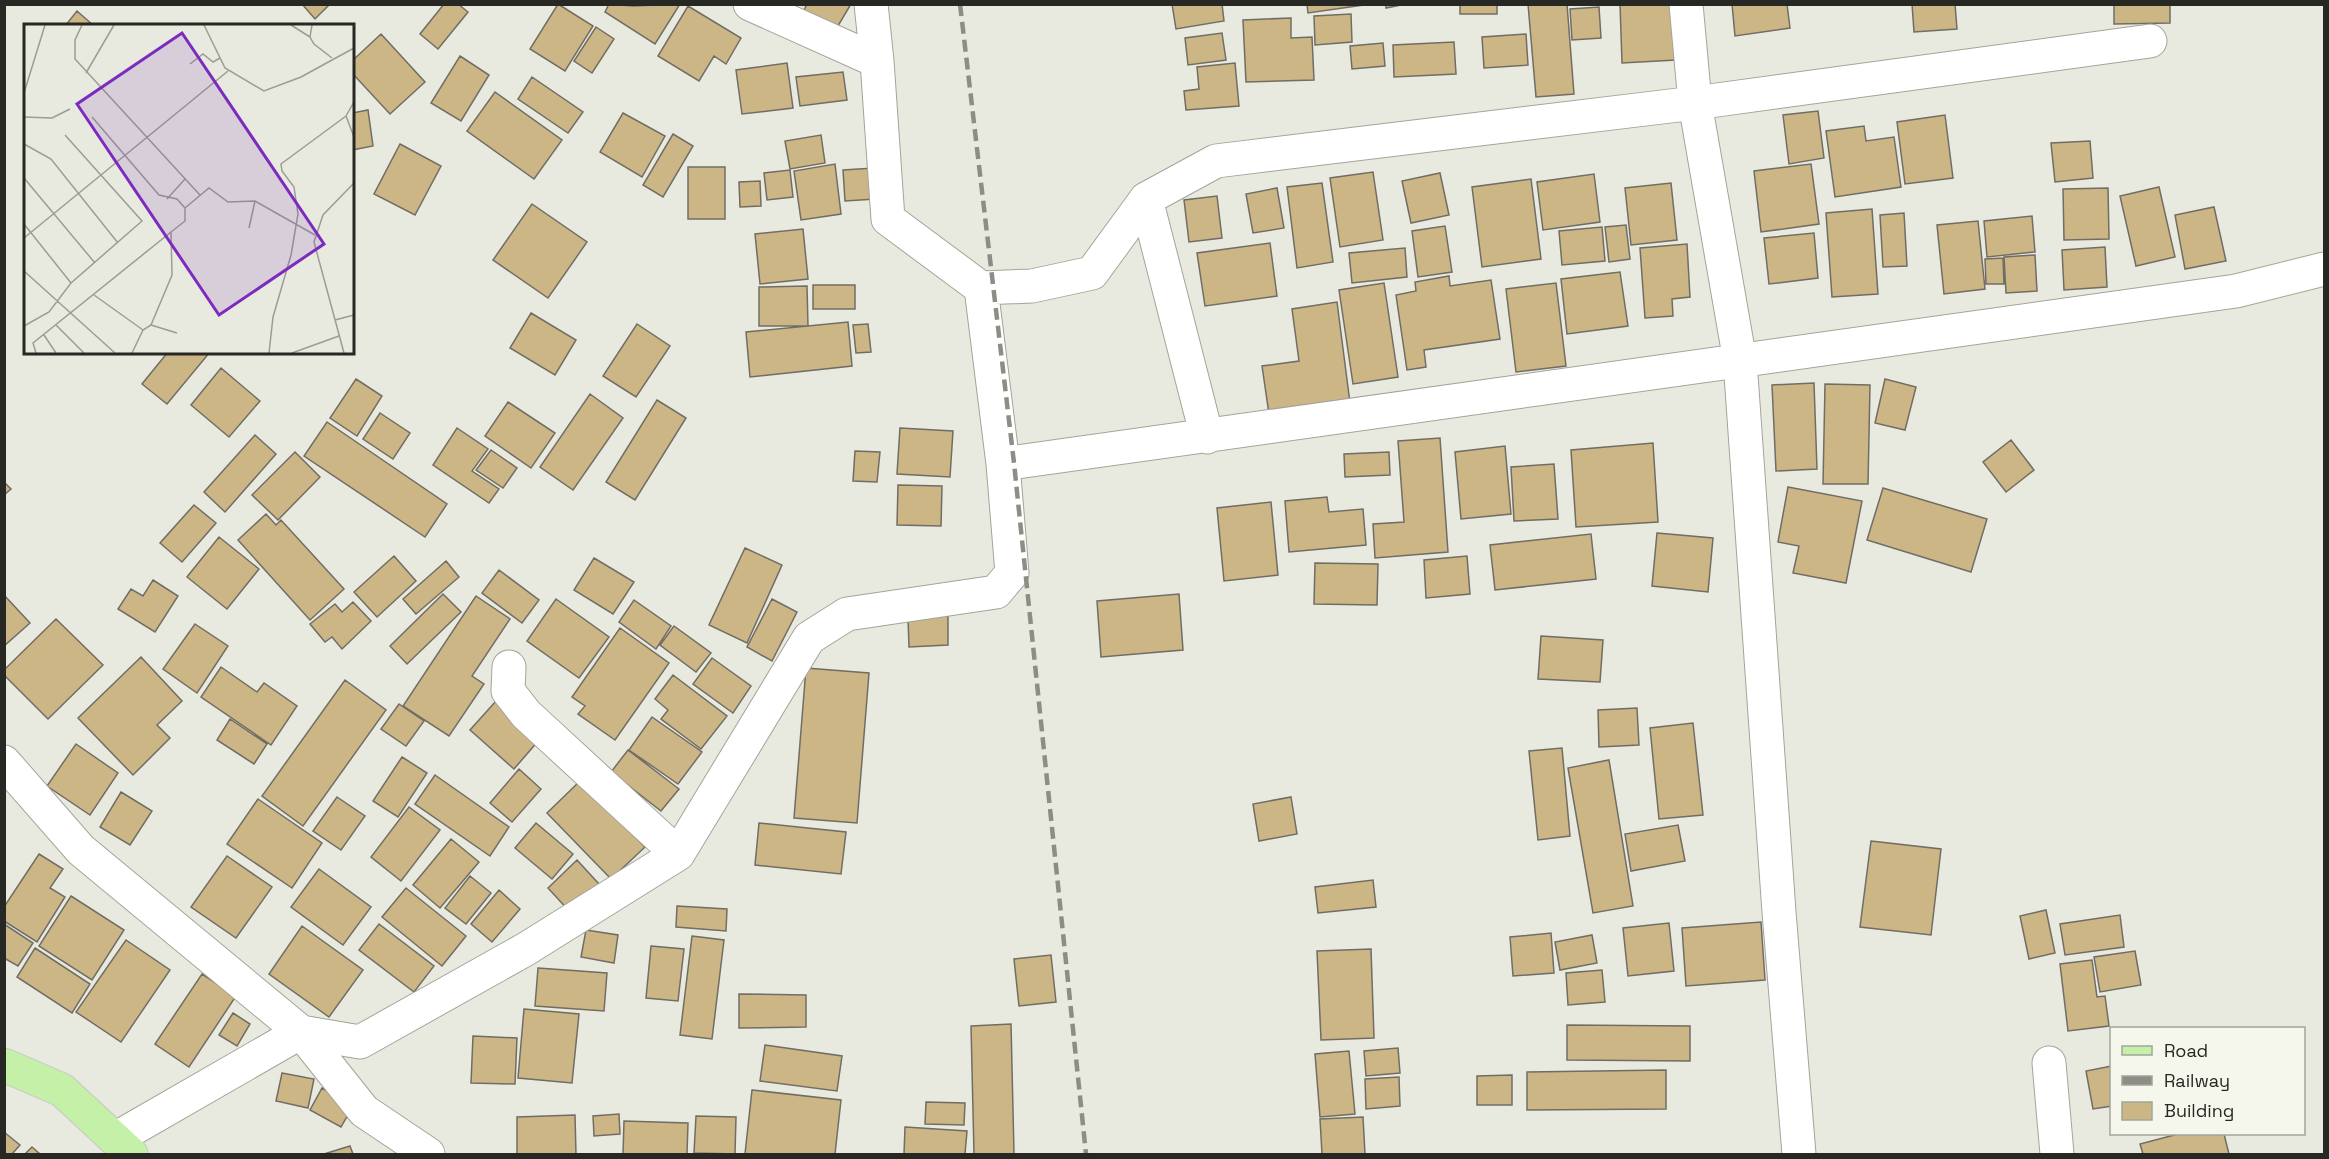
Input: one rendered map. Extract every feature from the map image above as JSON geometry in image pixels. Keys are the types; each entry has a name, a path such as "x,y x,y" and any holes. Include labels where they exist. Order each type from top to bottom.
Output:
{"main road":[{"path":"4,1065 62,1090 123,1147"}],"street":[{"path":"750,4 877,61"},
{"path":"871,4 888,219 981,288 1032,286 1092,273 1146,199 1216,160 1695,103 2150,41"},
{"path":"1686,4 1695,103 1740,361 1798,1155"},
{"path":"1146,199 1207,437"},
{"path":"1003,464 2236,291 2325,269"},
{"path":"123,1147 301,1032 360,1042 526,949 678,854 808,638 847,614 996,592 1012,573 1003,464 981,288"},
{"path":"508,667 508,691 526,714 678,854"},
{"path":"4,762 81,850 301,1032 364,1111 428,1155"},
{"path":"2049,1062 2057,1155"}],"building":[{"path":"302,4 330,4 315,19"},
{"path":"444,4 458,4 468,12 438,49 420,34"},
{"path":"558,4 593,26 565,71 530,49"},
{"path":"609,4 633,6 680,4 655,44 605,12"},
{"path":"807,4 851,4 835,31 803,12"},
{"path":"1172,4 1222,4 1224,21 1176,29"},
{"path":"1307,4 1371,4 1308,13"},
{"path":"1386,4 1406,4 1386,8"},
{"path":"1460,4 1497,4 1497,14 1460,14"},
{"path":"1528,4 1567,4 1574,94 1536,97"},
{"path":"1620,4 1673,4 1676,60 1622,63"},
{"path":"1732,4 1787,4 1790,28 1735,36"},
{"path":"1912,4 1955,4 1957,29 1914,32"},
{"path":"2114,4 2170,4 2170,23 2114,24"},
{"path":"688,6 741,38 726,64 714,56 699,81 658,56"},
{"path":"1599,7 1601,38 1572,40 1570,9"},
{"path":"77,11 92,24 67,24"},
{"path":"1351,14 1352,42 1315,45 1314,16"},
{"path":"1291,18 1291,38 1312,37 1314,80 1246,82 1243,20"},
{"path":"596,27 614,39 592,73 574,61"},
{"path":"1222,33 1226,60 1188,65 1185,38"},
{"path":"381,34 425,82 390,114 354,75 354,59"},
{"path":"1526,34 1528,65 1484,68 1482,37"},
{"path":"1454,42 1456,74 1394,77 1393,45"},
{"path":"1383,43 1385,66 1352,69 1350,46"},
{"path":"460,56 489,75 461,121 431,103"},
{"path":"787,63 793,108 742,114 736,70"},
{"path":"1235,63 1239,106 1186,110 1184,91 1199,89 1197,67"},
{"path":"843,72 847,100 800,106 796,77"},
{"path":"532,77 583,112 568,133 518,99"},
{"path":"495,92 562,140 534,179 467,131"},
{"path":"368,110 373,146 354,150 354,113"},
{"path":"1818,111 1824,158 1789,164 1783,115"},
{"path":"623,113 665,136 642,177 600,152"},
{"path":"1945,115 1953,178 1905,184 1897,122"},
{"path":"1864,126 1866,141 1894,137 1901,187 1835,197 1826,131"},
{"path":"673,134 693,146 663,197 643,185"},
{"path":"821,135 825,163 790,169 785,141"},
{"path":"2090,141 2093,178 2055,182 2051,143"},
{"path":"400,144 441,166 415,215 374,194"},
{"path":"835,164 841,214 801,220 794,171"},
{"path":"1811,164 1819,224 1761,232 1754,171"},
{"path":"688,167 725,167 725,219 688,219"},
{"path":"874,168 875,199 845,201 843,170"},
{"path":"790,170 793,197 767,200 764,173"},
{"path":"1373,172 1383,240 1340,247 1330,178"},
{"path":"1440,173 1449,215 1411,223 1402,181"},
{"path":"1594,174 1600,222 1543,230 1537,182"},
{"path":"1531,179 1541,259 1482,267 1472,187"},
{"path":"760,181 761,206 740,207 739,182"},
{"path":"1322,183 1333,262 1297,268 1287,187"},
{"path":"1671,183 1677,240 1631,245 1625,188"},
{"path":"2159,187 2175,257 2136,266 2120,196"},
{"path":"1277,188 1284,228 1253,233 1246,194"},
{"path":"2108,188 2109,239 2064,240 2063,189"},
{"path":"1217,196 1222,238 1189,242 1184,200"},
{"path":"532,204 587,242 548,298 493,260"},
{"path":"2214,207 2226,261 2185,269 2175,215"},
{"path":"1872,209 1878,294 1832,297 1826,213"},
{"path":"1904,213 1907,266 1883,267 1880,215"},
{"path":"2032,216 2035,252 1987,257 1984,221"},
{"path":"1978,221 1985,289 1944,294 1937,225"},
{"path":"1626,225 1630,259 1609,262 1605,227"},
{"path":"1445,226 1452,272 1418,277 1412,231"},
{"path":"1602,227 1605,261 1562,265 1559,231"},
{"path":"803,229 808,279 760,284 755,234"},
{"path":"1814,233 1818,278 1769,284 1764,238"},
{"path":"1270,243 1277,296 1205,306 1197,253"},
{"path":"1687,244 1690,297 1672,299 1673,316 1645,318 1640,248"},
{"path":"2105,247 2107,287 2064,290 2062,250"},
{"path":"1405,248 1407,277 1352,283 1349,253"},
{"path":"2035,255 2037,291 2006,293 2004,257"},
{"path":"2003,258 2004,284 1986,284 1985,259"},
{"path":"1620,272 1628,326 1567,334 1561,279"},
{"path":"1449,276 1450,286 1491,280 1500,339 1424,350 1426,367 1407,370 1396,295 1416,291 1415,282"},
{"path":"1384,283 1398,377 1353,384 1339,290"},
{"path":"1556,283 1566,366 1516,372 1506,289"},
{"path":"813,285 855,285 855,309 813,309"},
{"path":"807,286 808,326 759,326 759,287"},
{"path":"1337,302 1350,403 1269,414 1262,366 1299,361 1292,309"},
{"path":"531,313 576,340 555,375 510,348"},
{"path":"848,322 852,366 750,377 746,332"},
{"path":"637,324 670,346 636,397 603,376"},
{"path":"868,324 871,352 856,353 853,325"},
{"path":"166,354 208,354 167,404 142,384"},
{"path":"221,368 260,401 229,437 191,405"},
{"path":"356,379 382,396 357,436 330,418"},
{"path":"1885,379 1916,387 1905,430 1875,423"},
{"path":"1814,383 1817,469 1776,471 1772,385"},
{"path":"1825,384 1870,385 1868,484 1823,484"},
{"path":"590,394 623,418 573,490 540,467"},
{"path":"657,400 686,418 635,500 606,482"},
{"path":"508,402 555,433 531,468 485,436"},
{"path":"380,413 410,433 393,459 363,439"},
{"path":"327,422 447,504 425,537 304,456"},
{"path":"457,428 488,449 472,471 499,489 489,503 433,465"},
{"path":"900,428 953,431 950,477 897,474"},
{"path":"255,435 276,454 225,512 204,492"},
{"path":"1440,438 1448,552 1375,558 1373,524 1404,522 1398,441"},
{"path":"2011,440 2034,470 2006,492 1983,462"},
{"path":"1653,443 1658,522 1576,527 1571,450"},
{"path":"1505,446 1511,514 1461,519 1455,452"},
{"path":"491,450 517,468 503,488 476,470"},
{"path":"855,451 880,452 877,482 853,481"},
{"path":"295,452 320,477 278,520 252,495"},
{"path":"1389,452 1390,475 1345,477 1344,454"},
{"path":"1554,464 1558,519 1514,521 1511,467"},
{"path":"4,482 11,489 4,495"},
{"path":"898,485 942,486 941,526 897,525"},
{"path":"1788,487 1862,501 1846,583 1793,573 1799,546 1778,542"},
{"path":"1883,488 1987,519 1971,572 1867,540"},
{"path":"1327,497 1329,512 1363,509 1366,545 1289,552 1285,501"},
{"path":"1271,502 1278,575 1224,581 1217,508"},
{"path":"194,505 216,523 182,562 160,543"},
{"path":"266,514 276,525 281,520 344,589 310,620 238,540"},
{"path":"1657,533 1713,538 1708,592 1652,586"},
{"path":"1591,534 1596,579 1495,590 1490,545"},
{"path":"219,537 259,569 227,609 187,577"},
{"path":"745,548 782,565 747,643 709,625"},
{"path":"394,556 416,581 377,617 354,592"},
{"path":"1467,556 1470,594 1426,598 1424,560"},
{"path":"594,558 634,582 613,614 574,590"},
{"path":"446,561 459,577 416,614 403,599"},
{"path":"1315,563 1378,564 1377,605 1314,604"},
{"path":"499,570 539,600 522,623 482,593"},
{"path":"153,580 178,596 155,632 118,609 131,589 143,596"},
{"path":"443,594 461,612 407,664 390,646"},
{"path":"1179,594 1183,650 1101,657 1097,601"},
{"path":"4,595 30,623 4,646"},
{"path":"476,596 510,619 472,676 484,684 449,736 403,706"},
{"path":"556,599 609,637 579,678 527,641"},
{"path":"772,599 797,612 772,661 747,647"},
{"path":"634,600 671,626 656,649 619,622"},
{"path":"353,602 371,621 342,649 332,637 325,642 310,624 335,604 342,612"},
{"path":"948,616 948,645 909,647 908,618"},
{"path":"56,619 103,665 48,719 4,675 4,670"},
{"path":"195,624 228,646 197,693 163,669"},
{"path":"674,626 711,653 696,672 660,645"},
{"path":"620,628 669,663 615,740 578,714 585,706 572,697"},
{"path":"1541,636 1603,640 1600,682 1538,679"},
{"path":"141,657 182,701 157,725 170,738 133,775 78,718"},
{"path":"712,658 751,686 733,713 693,684"},
{"path":"221,667 257,692 264,683 297,706 271,745 201,697"},
{"path":"806,668 869,673 857,823 794,818"},
{"path":"673,675 727,716 701,749 661,719 668,710 655,699"},
{"path":"345,680 386,710 303,826 262,796"},
{"path":"496,701 539,740 514,769 470,730"},
{"path":"399,704 424,721 406,746 381,729"},
{"path":"1637,708 1639,745 1599,747 1598,710"},
{"path":"652,717 702,752 678,784 629,750"},
{"path":"230,719 267,744 254,764 217,740"},
{"path":"1693,723 1703,815 1659,819 1650,728"},
{"path":"76,744 118,773 90,815 47,786"},
{"path":"1562,748 1570,836 1538,840 1529,751"},
{"path":"628,750 679,789 661,811 611,772"},
{"path":"402,757 427,773 398,817 373,801"},
{"path":"1609,760 1633,906 1593,913 1568,768"},
{"path":"519,769 541,789 512,822 490,803"},
{"path":"435,775 509,827 490,856 415,804"},
{"path":"581,780 645,847 611,879 547,813"},
{"path":"121,792 152,811 130,845 100,827"},
{"path":"337,797 365,816 341,850 313,831"},
{"path":"1291,797 1297,834 1259,841 1253,804"},
{"path":"258,799 322,843 292,888 227,844"},
{"path":"409,807 440,830 401,881 371,857"},
{"path":"536,823 573,854 552,879 515,848"},
{"path":"759,823 846,832 841,874 755,865"},
{"path":"1678,825 1685,861 1631,871 1625,834"},
{"path":"451,839 479,862 440,908 413,885"},
{"path":"1871,841 1941,849 1931,935 1860,927"},
{"path":"39,854 63,869 50,888 65,897 37,942 4,921 4,907"},
{"path":"227,856 272,887 236,938 191,907"},
{"path":"577,860 599,884 570,912 548,888"},
{"path":"319,869 371,907 343,945 291,907"},
{"path":"470,876 491,893 466,924 445,908"},
{"path":"1373,880 1376,907 1318,913 1315,887"},
{"path":"406,888 466,936 442,966 382,917"},
{"path":"499,890 520,909 492,942 471,924"},
{"path":"71,896 124,930 92,980 39,946"},
{"path":"677,906 727,909 726,931 676,927"},
{"path":"2046,910 2055,953 2029,959 2020,916"},
{"path":"2120,915 2124,947 2065,955 2060,924"},
{"path":"1761,922 1765,980 1686,986 1682,928"},
{"path":"1669,923 1674,971 1628,976 1623,928"},
{"path":"4,924 33,943 18,966 4,958"},
{"path":"379,924 434,966 414,992 359,950"},
{"path":"302,926 363,970 329,1017 269,974"},
{"path":"586,930 618,935 614,963 581,957"},
{"path":"1551,933 1554,973 1513,976 1510,937"},
{"path":"1592,935 1597,963 1560,970 1555,942"},
{"path":"692,936 724,940 712,1039 680,1035"},
{"path":"126,940 170,970 121,1042 76,1012"},
{"path":"651,946 684,949 678,1001 646,998"},
{"path":"35,948 90,984 72,1013 17,977"},
{"path":"1371,949 1374,1038 1321,1040 1317,951"},
{"path":"2135,951 2141,985 2100,992 2094,957"},
{"path":"1051,955 1056,1002 1019,1006 1014,959"},
{"path":"2092,960 2097,997 2105,996 2109,1026 2068,1031 2060,964"},
{"path":"538,968 607,973 604,1011 535,1006"},
{"path":"1602,970 1605,1002 1568,1005 1566,973"},
{"path":"202,974 236,996 189,1067 155,1044"},
{"path":"739,994 806,995 806,1027 739,1028"},
{"path":"524,1009 579,1014 572,1083 518,1078"},
{"path":"233,1013 250,1024 237,1046 219,1035"},
{"path":"1011,1024 1014,1154 974,1154 971,1026"},
{"path":"1567,1025 1690,1026 1690,1061 1567,1060"},
{"path":"473,1036 517,1038 515,1084 471,1083"},
{"path":"765,1045 842,1056 837,1091 760,1081"},
{"path":"1398,1048 1400,1073 1366,1076 1364,1051"},
{"path":"1349,1051 1355,1114 1320,1117 1315,1054"},
{"path":"2110,1066 2110,1106 2093,1109 2086,1071"},
{"path":"1666,1070 1666,1109 1527,1110 1527,1072"},
{"path":"282,1073 314,1079 308,1108 276,1101"},
{"path":"1512,1075 1512,1105 1477,1105 1477,1076"},
{"path":"1399,1077 1400,1106 1366,1109 1365,1079"},
{"path":"322,1088 353,1106 341,1127 310,1110"},
{"path":"752,1090 841,1100 835,1154 745,1154"},
{"path":"926,1102 965,1103 964,1125 925,1124"},
{"path":"619,1114 620,1134 594,1136 593,1116"},
{"path":"575,1115 576,1154 517,1154 517,1117"},
{"path":"696,1116 736,1117 735,1154 694,1153"},
{"path":"1363,1117 1365,1154 1322,1154 1320,1119"},
{"path":"624,1121 688,1123 687,1154 623,1154"},
{"path":"905,1127 967,1131 965,1154 904,1154"},
{"path":"4,1132 20,1145 12,1154 4,1154"},
{"path":"2174,1135 2224,1135 2229,1154 2143,1154 2140,1144"},
{"path":"350,1146 353,1154 324,1154"},
{"path":"32,1147 40,1154 25,1154"}],"railway":[{"path":"960,4 1014,463 1086,1154"}]}
